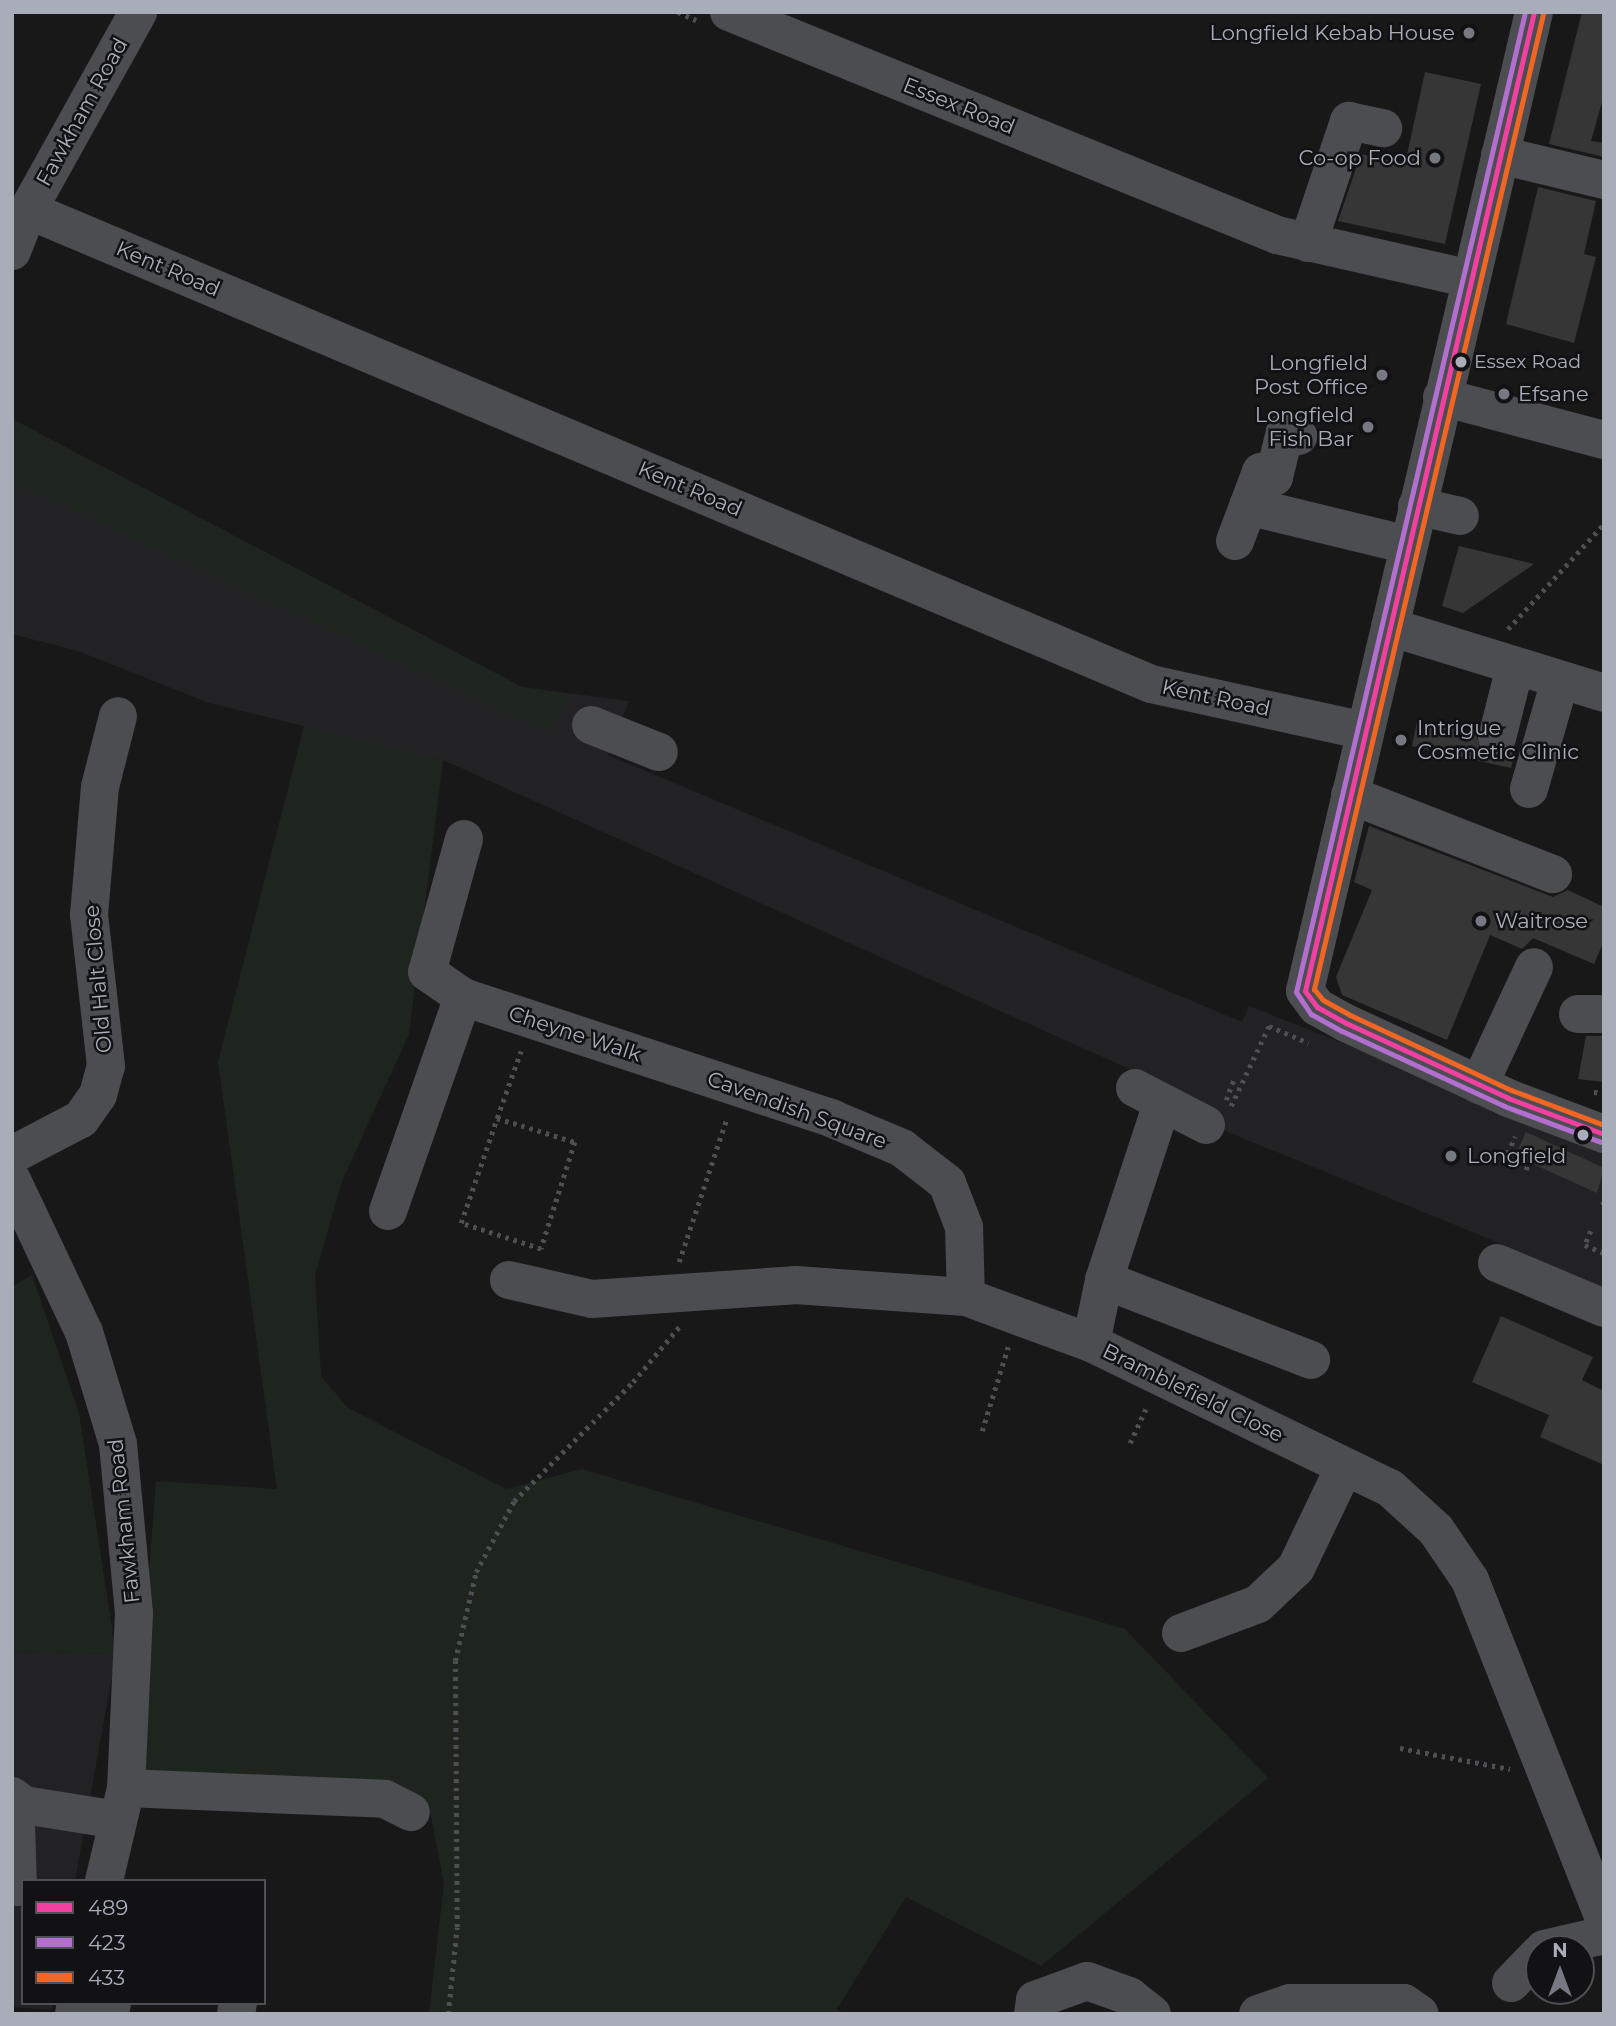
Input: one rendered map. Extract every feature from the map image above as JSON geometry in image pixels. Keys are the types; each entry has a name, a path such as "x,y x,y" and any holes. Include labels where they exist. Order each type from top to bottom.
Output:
{"street":[{"name":"Fawkham Road","path":"12,251 28,210 138,12"},
{"name":"Essex Road","path":"729,12 1244,223 1308,243 1471,279"},
{"path":"1534,12 1306,981 1309,1000 1336,1018 1479,1085 1604,1134"},
{"path":"1308,243 1349,121 1383,128"},
{"path":"1500,155 1604,180"},
{"name":"Kent Road","path":"28,210 1151,684 1364,731"},
{"path":"1442,397 1604,440"},
{"path":"1298,436 1285,432 1274,477 1261,472 1242,523 1408,545"},
{"path":"1417,506 1460,516"},
{"path":"1390,627 1533,666 1604,693"},
{"path":"1496,738 1533,666"},
{"path":"1530,789 1533,666"},
{"name":"Old Halt Close","path":"12,1155 81,1119 98,1095 106,1066 89,915 100,787 118,716"},
{"path":"591,725 659,752"},
{"path":"1350,795 1553,874"},
{"name":"Cheyne Walk","path":"464,839 427,972 463,997 686,1071"},
{"path":"1479,1085 1534,967"},
{"path":"388,1211 463,997"},
{"name":"Cavendish Square","path":"686,1071 902,1149 947,1183 964,1227 966,1297"},
{"path":"1091,1343 1149,1096 1217,1118"},
{"name":"Fawkham Road","path":"12,1180 84,1332 118,1444 134,1613 122,1804 104,1879"},
{"path":"1496,1263 1604,1308"},
{"name":"Bramblefield Close","path":"509,1280 592,1299 688,1295 795,1285 966,1297 1091,1343 1390,1488 1436,1530 1471,1580 1604,1919"},
{"path":"1104,1280 1311,1360"},
{"path":"1181,1633 1258,1604 1296,1568 1344,1468"},
{"path":"18,1887 18,1800 122,1804 385,1799 411,1812"},
{"path":"1511,1983 1525,1968"},
{"path":"1033,2014 1035,2000 1087,1981 1129,1996 1152,2014"},
{"path":"1258,2014 1290,2003 1404,2003 1420,2014"}],"path":[{"path":"1533,666 1510,623 1604,524"},
{"path":"497,1118 575,1142 541,1249 461,1223 497,1118 533,1021"},
{"path":"1217,1118 1269,1026 1311,1045"},
{"path":"448,2014 457,1927 455,1661 476,1572 514,1501 633,1382 671,1339 688,1295 680,1252 739,1088"},
{"path":"1586,1091 1604,1093"},
{"path":"1504,1161 1515,1135"},
{"path":"1526,1170 1529,1161"},
{"path":"1591,1231 1585,1245 1604,1253"},
{"path":"982,1431 1017,1316"},
{"path":"1130,1443 1160,1377"},
{"path":"1400,1748 1549,1776"}],"shaded area":[{"path":"14,420 522,687 629,701 608,755 1242,1022 1249,1006 1604,1146 1604,1290 1504,1245 1213,1126 1138,1073 443,760 209,703 78,651 12,634"},
{"path":"14,420 522,687 569,694 550,733 12,482"},
{"path":"304,726 443,760 409,1034 342,1181 315,1275 321,1376 348,1408 506,1489 582,1469 1125,1629 1268,1778 1041,1966 906,1897 837,2009 843,2014 429,2014 444,1883 429,1807 391,1788 145,1771 139,1701 156,1481 277,1489 218,1062"},
{"path":"32,1275 79,1413 116,1654 12,1651 12,1287"},
{"path":"12,1651 116,1654 75,1879 21,1879 21,2005 52,2005 51,2010 12,2007"}],"building":[{"path":"1582,12 1604,12 1604,95 1591,141 1604,143 1604,157 1549,144"},
{"name":"Co-op Food","path":"1425,72 1481,84 1445,244 1338,221 1361,154 1405,164"},
{"path":"1538,187 1596,201 1584,254 1596,257 1574,343 1506,324"},
{"path":"1459,546 1534,564 1463,613 1442,606"},
{"path":"1417,721 1476,734 1481,753 1491,759 1504,759 1516,747 1511,768 1412,746"},
{"name":"Waitrose","path":"1369,826 1553,897 1568,890 1604,907 1604,941 1594,964 1533,938 1522,949 1490,935 1447,1040 1342,995 1336,977 1372,890 1354,882"},
{"path":"1586,1036 1604,1036 1604,1082 1578,1079"},
{"path":"1526,1132 1604,1168 1597,1193 1515,1156"},
{"path":"1501,1316 1593,1357 1582,1380 1604,1391 1604,1465 1540,1437 1549,1415 1472,1382"}],"transit line":[{"name":"423","path":"1525,12 1296,992 1311,1014 1342,1031 1504,1106 1601,1142"},
{"name":"489","path":"1534,12 1305,991 1317,1007 1346,1023 1508,1098 1604,1134"},
{"name":"433","path":"1543,14 1314,989 1323,1000 1350,1015 1511,1090 1604,1125"}],"place":[{"name":"Longfield Kebab House","path":"1469,33"},
{"name":"Co-op Food","path":"1435,158"},
{"name":"Essex Road","path":"1461,362"},
{"name":"Longfield Post Office","path":"1382,375"},
{"name":"Efsane","path":"1504,394"},
{"name":"Longfield Fish Bar","path":"1368,427"},
{"name":"Intrigue Cosmetic Clinic","path":"1401,740"},
{"name":"Waitrose","path":"1481,921"},
{"name":"Longfield","path":"1451,1156"}]}
